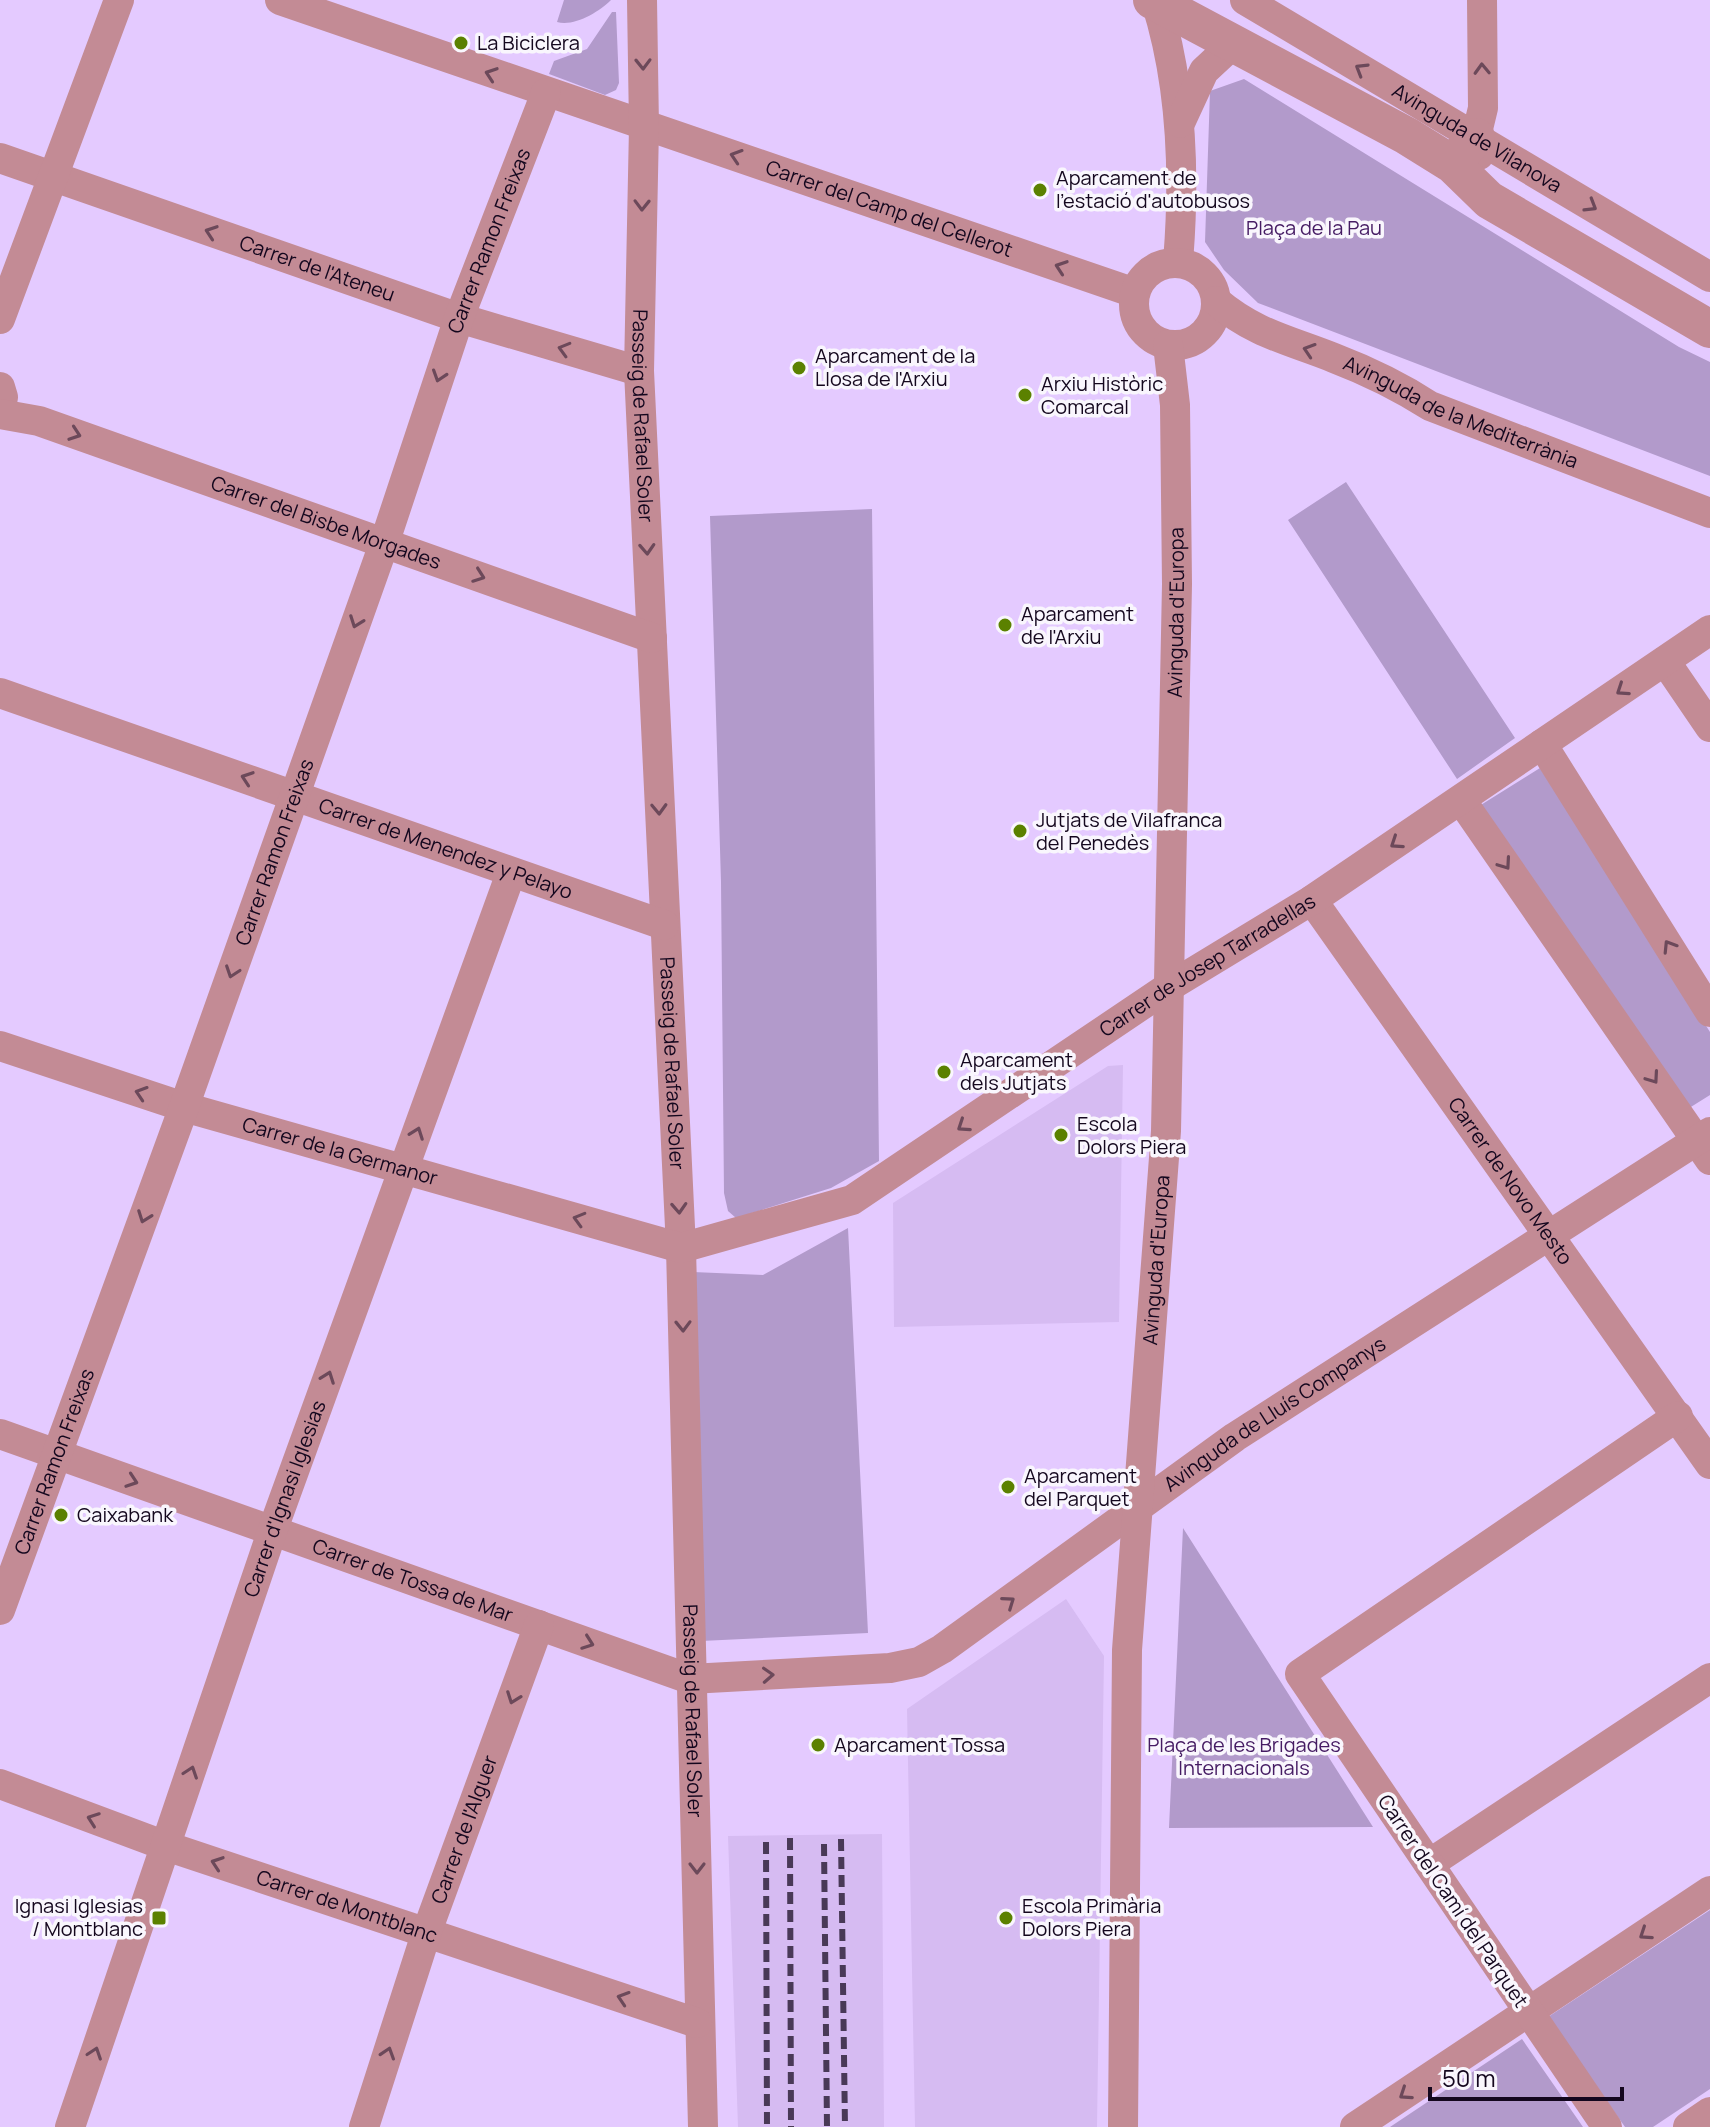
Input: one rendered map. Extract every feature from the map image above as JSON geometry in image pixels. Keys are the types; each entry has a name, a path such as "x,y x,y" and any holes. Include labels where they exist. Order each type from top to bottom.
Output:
{"street":[{"path":"0,319 119,0"},
{"name":"Carrer del Camp del Cellerot","path":"280,0 1135,293"},
{"name":"Passeig de Rafael Soler","path":"642,0 644,127 639,371 681,1248 690,1679 696,1790 697,2023 703,2127"},
{"name":"Avinguda de Vilanova","path":"1245,0 1464,151 1710,277"},
{"path":"1464,151 1483,108 1482,0"},
{"path":"1154,1 1426,162 1464,151"},
{"path":"1154,1 1172,51 1176,89 1181,227 1178,262"},
{"path":"1176,89 1228,44"},
{"path":"1178,128 1204,71 1228,44"},
{"path":"1228,44 1259,76 1425,177 1459,196 1489,200 1710,329"},
{"name":"Carrer Ramon Freixas","path":"0,1610 184,1107 385,541 459,318 546,93"},
{"path":"1464,151 1489,200"},
{"name":"Carrer de l'Ateneu","path":"0,158 459,318 639,371"},
{"path":"1178,262 1202,273 1210,281 1216,301 1213,321 1206,332 1186,344 1168,345 1150,338 1141,329 1133,307 1135,293 1145,275 1161,265 1178,262"},
{"name":"Avinguda de la Mediterrània","path":"1216,301 1238,320 1275,339 1332,357 1392,382 1430,406 1710,513"},
{"name":"Avinguda d'Europa","path":"1123,2127 1127,1650 1166,1131 1177,584 1175,405 1168,345"},
{"path":"0,387 0,413"},
{"name":"Carrer del Bisbe Morgades","path":"0,413 39,421 652,638"},
{"name":"Carrer de Josep Tarradellas","path":"681,1248 852,1200 1167,988 1312,900 1710,630"},
{"path":"1665,661 1710,727"},
{"name":"Carrer de Menendez y Pelayo","path":"0,693 664,925"},
{"path":"1542,744 1710,1012"},
{"path":"1461,800 1706,1144"},
{"name":"Carrer d'Ignasi Iglesias","path":"70,2127 273,1529 511,873"},
{"name":"Carrer de Novo Mesto","path":"1312,900 1710,1464"},
{"name":"Carrer de la Germanor","path":"0,1046 184,1107 681,1248"},
{"name":"Avinguda de Lluís Companys","path":"690,1679 890,1668 919,1662 1002,1607 1235,1437 1548,1233 1706,1144"},
{"name":"Carrer del Camí del Parquet","path":"1607,2127 1300,1674 1678,1416"},
{"name":"Carrer de Tossa de Mar","path":"0,1434 690,1679"},
{"name":"Carrer de l'Alguer","path":"364,2127 426,1934 539,1625"},
{"path":"1429,1864 1710,1678"},
{"name":"Carrer de Montblanc","path":"0,1784 166,1846 697,2023"},
{"path":"1355,2127 1710,1891"},
{"path":"1688,2127 1710,2112"}],"shaded area":[{"name":"Escola Dolors Piera","path":"1123,1065 1119,1322 894,1327 893,1203 1108,1066"},
{"name":"Escola Primària Dolors Piera","path":"1066,1599 1104,1656 1097,2127 915,2127 907,1709"},
{"path":"882,1834 884,2127 738,2127 728,1836"}],"green space":[{"path":"564,0 611,0 586,17 557,22"},
{"path":"612,12 616,12 619,83 616,90 605,95 549,74 554,61 587,49"},
{"name":"Plaça de la Pau","path":"1244,79 1679,347 1710,362 1710,476 1258,303 1224,270 1205,242 1210,91"},
{"path":"1346,482 1515,738 1457,779 1288,520"},
{"path":"872,509 879,1161 831,1188 736,1218 728,1211 724,1193 721,882 710,516"},
{"path":"1540,768 1710,1032 1710,1095 1686,1110 1476,808"},
{"path":"848,1228 868,1633 701,1641 693,1272 763,1275"},
{"name":"Plaça de les Brigades Internacionals","path":"1183,1528 1373,1827 1169,1828"},
{"path":"1710,1910 1710,2089 1653,2127 1625,2127 1548,2017"},
{"path":"1522,2039 1583,2127 1390,2127"}],"railway":[{"path":"790,1838 791,2127"},
{"path":"841,1839 845,2127"},
{"path":"766,1842 767,2127"},
{"path":"824,1844 827,2127"}],"place":[{"name":"La Biciclera","path":"461,43"},
{"name":"Aparcament de l'estació d'autobusos","path":"1040,190"},
{"name":"Aparcament de la Llosa de l'Arxiu","path":"799,368"},
{"name":"Arxiu Històric Comarcal","path":"1025,395"},
{"name":"Aparcament de l'Arxiu","path":"1005,625"},
{"name":"Jutjats de Vilafranca del Penedès","path":"1020,831"},
{"name":"Aparcament dels Jutjats","path":"944,1072"},
{"name":"Escola Dolors Piera","path":"1061,1135"},
{"name":"Aparcament del Parquet","path":"1008,1487"},
{"name":"Caixabank","path":"61,1515"},
{"name":"Aparcament Tossa","path":"818,1745"},
{"name":"Ignasi Iglesias / Montblanc","path":"159,1918"},
{"name":"Escola Primària Dolors Piera","path":"1006,1918"}]}
